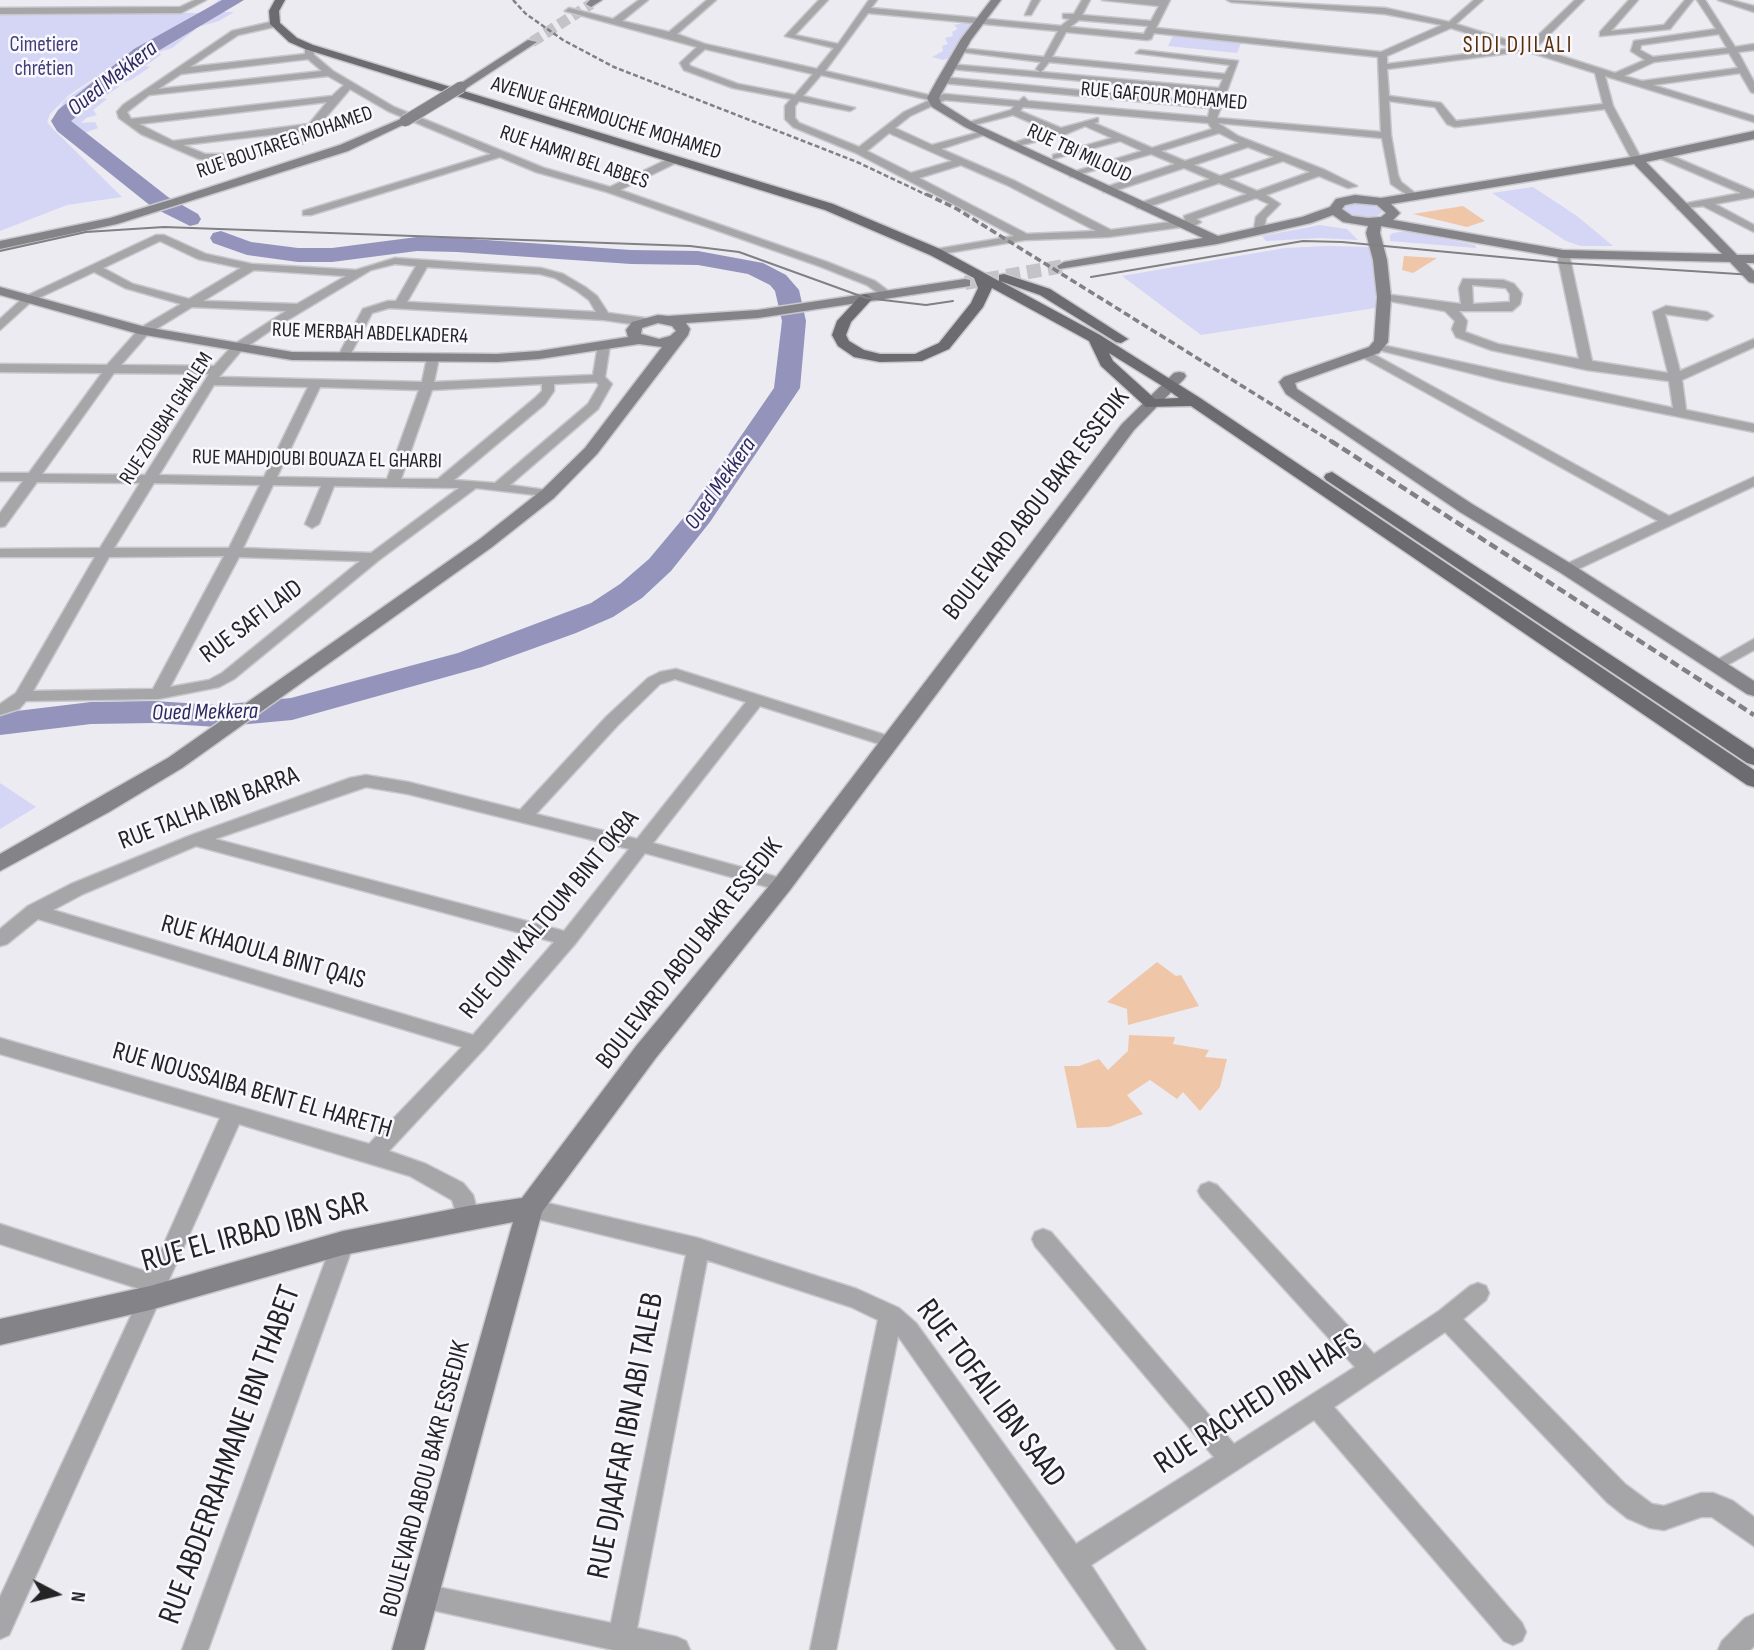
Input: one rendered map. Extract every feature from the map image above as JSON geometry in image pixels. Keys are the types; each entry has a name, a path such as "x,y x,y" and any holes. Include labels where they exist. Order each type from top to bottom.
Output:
{"main road":[{"path":"275,24 274,11 280,0"},
{"path":"935,98 942,80 966,39 993,5"},
{"name":"AVENUE GHERMOUCHE MOHAMED","path":"275,24 309,52 838,210 952,261"},
{"name":"RUE BOUTAREG MOHAMED","path":"0,245 125,217 344,148 405,121 532,42"},
{"name":"RUE TBI MILOUD","path":"935,98 942,111 978,126 1013,146 1080,173 1107,190 1147,204 1224,238"},
{"path":"978,126 1026,142 1057,157 1080,173 1121,186 1147,204"},
{"path":"1297,222 1337,206 1411,198 1637,160 1754,135"},
{"path":"1637,160 1681,207 1744,265 1754,279"},
{"path":"1377,228 1411,198"},
{"path":"1375,201 1393,212 1462,235"},
{"path":"1337,206 1351,220"},
{"path":"1065,266 1224,238 1297,222 1351,220 1377,228 1462,235 1563,254 1744,265 1754,259"},
{"path":"1377,228 1384,297 1381,342 1371,351 1289,380 1289,387 1310,406 1466,508 1567,569 1754,690"},
{"path":"866,298 849,315 839,335 848,348 859,354 880,358 908,359 925,355 944,346 982,298 985,288 952,261"},
{"path":"952,261 1045,292 1121,339 1174,380 1754,758"},
{"path":"577,349 604,345 671,320 730,318 811,304 889,296 972,279 1001,289 1174,380 1195,401 1754,780"},
{"path":"982,298 1001,289 1015,289 1032,294 1121,339"},
{"name":"RUE MERBAH ABDELKADER4","path":"0,291 144,331 292,355 524,357 577,349"},
{"path":"837,301 845,307 849,315"},
{"path":"577,349 641,332 659,343 730,318"},
{"path":"0,863 103,807 175,763 486,543 548,494 607,432 650,369 678,338 684,328 671,320"},
{"path":"641,332 650,369"},
{"path":"1096,338 1106,363 1151,404 1195,401"},
{"name":"BOULEVARD ABOU BAKR ESSEDIK","path":"408,1650 530,1208 646,1052 782,886 1128,427 1174,380"},
{"name":"RUE EL IRBAD IBN SAR","path":"0,1332 343,1243 468,1217 530,1208"}],"street":[{"path":"108,11 128,0"},
{"path":"0,11 181,10 202,0"},
{"path":"616,21 644,0"},
{"path":"671,35 712,0"},
{"path":"824,0 789,36 840,47"},
{"path":"873,0 840,47 790,106 790,120 860,151 1025,237"},
{"path":"1028,13 1036,0"},
{"path":"1106,0 1152,29"},
{"path":"1231,0 1406,13 1450,24 1754,119"},
{"path":"1053,15 1082,8 1152,29 1242,51 1382,55 1450,24 1479,0"},
{"path":"1385,67 1533,47 1580,0"},
{"path":"1634,0 1603,34 1667,27 1689,0"},
{"path":"1701,0 1754,90"},
{"path":"1722,0 1754,9"},
{"name":"RUE GAFOUR MOHAMED","path":"590,1 569,11 671,35 703,46 935,98 1022,103 1216,125 1386,135"},
{"path":"993,5 1003,11"},
{"path":"933,148 1014,111 1022,103 1063,28 1082,8"},
{"path":"865,10 1063,28 1152,29 1242,51"},
{"path":"1015,12 1040,14"},
{"path":"275,24 243,29 178,71 122,113 129,122 144,132 171,144 203,157 228,159 301,141 349,84"},
{"path":"973,29 1059,39 1152,29"},
{"path":"1125,56 1152,29"},
{"path":"1013,146 1087,124 1112,112 1152,29"},
{"path":"1652,60 1635,51 1637,43 1722,32"},
{"path":"966,39 978,41"},
{"path":"703,46 684,63 687,68 736,86 850,108"},
{"path":"1615,76 1652,60 1754,47"},
{"path":"1040,48 1076,51"},
{"path":"959,51 1227,77"},
{"path":"1216,125 1215,106 1242,51"},
{"path":"178,71 309,52"},
{"name":"RUE HAMRI BEL ABBES","path":"309,52 330,73 391,109 540,170 611,190 847,273 871,283 889,296"},
{"path":"1382,55 1385,67 1386,135 1396,184 1411,198"},
{"path":"951,66 1221,91"},
{"path":"1640,84 1754,67"},
{"path":"1599,71 1608,106 1637,160"},
{"path":"147,94 330,73"},
{"path":"942,80 1215,106"},
{"path":"129,122 335,98"},
{"path":"860,151 907,114 935,98"},
{"path":"1385,98 1437,104 1450,122 1455,124 1608,106"},
{"path":"1014,111 1063,132"},
{"path":"1087,124 1275,204 1261,217 1259,229"},
{"path":"1216,125 1249,144 1352,186 1375,201"},
{"path":"1080,173 1153,151 1216,125"},
{"path":"171,144 311,127"},
{"path":"890,130 963,161 1108,233"},
{"path":"1057,157 1121,138"},
{"path":"1107,190 1249,144"},
{"path":"307,213 500,154"},
{"path":"1661,155 1752,194"},
{"path":"1147,204 1285,157"},
{"path":"611,190 674,160"},
{"path":"910,177 963,161"},
{"path":"935,252 1025,237 1108,233 1188,221 1321,172"},
{"path":"1337,206 1352,186"},
{"path":"1681,207 1752,194"},
{"path":"1707,204 1754,229"},
{"path":"0,326 28,299 160,237 202,257 252,267 358,273"},
{"path":"1563,254 1587,366"},
{"name":"RUE ZOUBAH GHALEM","path":"0,710 13,705 22,696 103,555 214,375 237,348 358,273 374,264 386,262 424,262 541,271 559,276 582,289 593,298 604,316"},
{"path":"400,304 424,262"},
{"path":"0,523 110,370 144,331 252,267"},
{"path":"95,268 129,286 192,304 301,308"},
{"path":"1384,297 1450,308 1467,307"},
{"path":"344,356 367,312 382,305 604,316 641,332"},
{"path":"1450,308 1461,321 1458,329 1465,337 1495,347 1587,366 1675,378 1754,342"},
{"path":"1680,412 1659,312 1666,310 1707,316"},
{"path":"599,378 604,345"},
{"path":"1371,351 1754,428"},
{"path":"1371,351 1667,520"},
{"path":"394,482 427,386 433,358"},
{"path":"0,368 110,370 316,383 427,386 599,378 606,384 593,406 500,486"},
{"path":"442,483 540,401 548,391 548,380"},
{"path":"158,694 234,552 316,383"},
{"name":"RUE MAHDJOUBI BOUAZA EL GHARBI","path":"0,477 442,483 500,486 548,494"},
{"path":"312,524 330,480"},
{"path":"1567,569 1754,481"},
{"name":"RUE SAFI LAID","path":"22,696 158,694 192,690 213,684 228,676 374,557 473,484"},
{"path":"0,553 103,555 234,552 374,557"},
{"path":"1716,665 1754,644"},
{"path":"523,817 628,705 654,681 677,674 889,742"},
{"name":"RUE OUM KALTOUM BINT OKBA","path":"373,1154 477,1044 568,939 755,701"},
{"name":"RUE TALHA IBN BARRA","path":"0,939 35,911 77,889 195,840 350,784 366,781 408,788 642,846 782,886"},
{"path":"195,840 568,939"},
{"name":"RUE KHAOULA BINT QAIS","path":"35,911 477,1044"},
{"name":"RUE NOUSSAIBA BENT EL HARETH","path":"0,1046 373,1154 418,1170 462,1195 468,1217"},
{"path":"0,1626 232,1115"},
{"path":"1209,1191 1372,1368"},
{"name":"RUE TOFAIL IBN SAAD","path":"530,1208 698,1248 857,1298 891,1315 908,1330 1073,1561 1133,1650"},
{"path":"0,1234 154,1291"},
{"path":"1042,1239 1233,1460"},
{"name":"RUE ABDERRAHMANE IBN THABET","path":"195,1650 343,1243"},
{"name":"RUE DJAAFAR IBN ABI TALEB","path":"622,1636 698,1248"},
{"name":"RUE RACHED IBN HAFS","path":"1073,1561 1317,1405 1447,1318 1478,1293"},
{"path":"823,1650 891,1315"},
{"path":"1447,1318 1616,1493 1636,1509 1650,1516 1664,1518 1701,1505 1713,1505 1754,1533"},
{"path":"1317,1405 1513,1632"},
{"path":"423,1597 622,1636 677,1650"}],"green space":[{"name":"Cimetiere chrétien","path":"219,0 242,0 220,12 234,12 219,21 194,28 195,30 172,48 159,52 161,55 145,66 150,67 131,80 117,84 119,87 102,98 107,99 93,110 97,115 86,118 81,123 95,122 98,128 87,132 76,141 52,120 64,101 137,50 69,95 50,114 47,122 53,129 122,197 67,205 0,231 0,12 201,13"},
{"path":"973,24 973,27 967,28 971,30 957,50 951,51 954,53 952,57 943,60 932,57 943,51 942,46 948,44 945,38 953,36 952,32 958,29 954,25"},
{"path":"1174,34 1242,41 1237,53 1168,46"},
{"path":"1533,187 1577,216 1613,246 1581,246 1566,241 1492,193"},
{"path":"1347,202 1372,203 1381,208 1382,213 1374,217 1353,217 1343,212 1341,206"},
{"path":"1320,225 1347,229 1358,240 1320,238 1266,241 1262,236"},
{"path":"1407,231 1475,245 1476,248 1390,241 1390,235 1393,233"},
{"path":"1369,247 1375,272 1375,308 1201,335 1122,276 1285,248"},
{"path":"0,783 36,807 0,829"}],"building":[{"path":"1463,206 1485,221 1467,227 1413,214"},
{"path":"1404,256 1437,258 1413,273 1402,270"},
{"path":"1157,962 1176,976 1181,975 1199,1006 1128,1025 1127,1009 1107,1002"},
{"path":"1129,1035 1175,1037 1173,1044 1209,1050 1205,1057 1227,1059 1220,1087 1200,1111 1183,1092 1177,1099 1150,1080 1127,1095 1143,1114 1109,1127 1077,1128 1064,1066 1079,1066 1099,1059 1108,1070 1128,1051"}],"waterway":[{"name":"Oued Mekkera","path":"190,219 160,202 64,127 61,121 65,114 141,53 235,0"},
{"name":"Oued Mekkera","path":"0,724 91,713 154,712 217,716 292,709 470,660 565,626 602,610 631,591 660,565 700,516 787,388 794,321 787,290 778,280 755,268 698,258 631,257 457,245 417,244 332,255 298,255 247,248 221,238"}],"tunnel":[{"path":"532,42 591,4"},
{"path":"965,283 1064,266"}],"tram line":[{"path":"0,251 86,232 164,227 690,246 739,252 866,298 926,305 953,301"},
{"path":"1091,277 1303,241 1342,242 1564,263 1754,275"}],"railway":[{"path":"513,0 526,14 563,40 614,67 857,162 929,196"},
{"path":"926,194 957,209 1334,443"},
{"path":"1331,441 1754,715"}],"district":[{"name":"SIDI DJILALI","path":"1518,46"}]}
